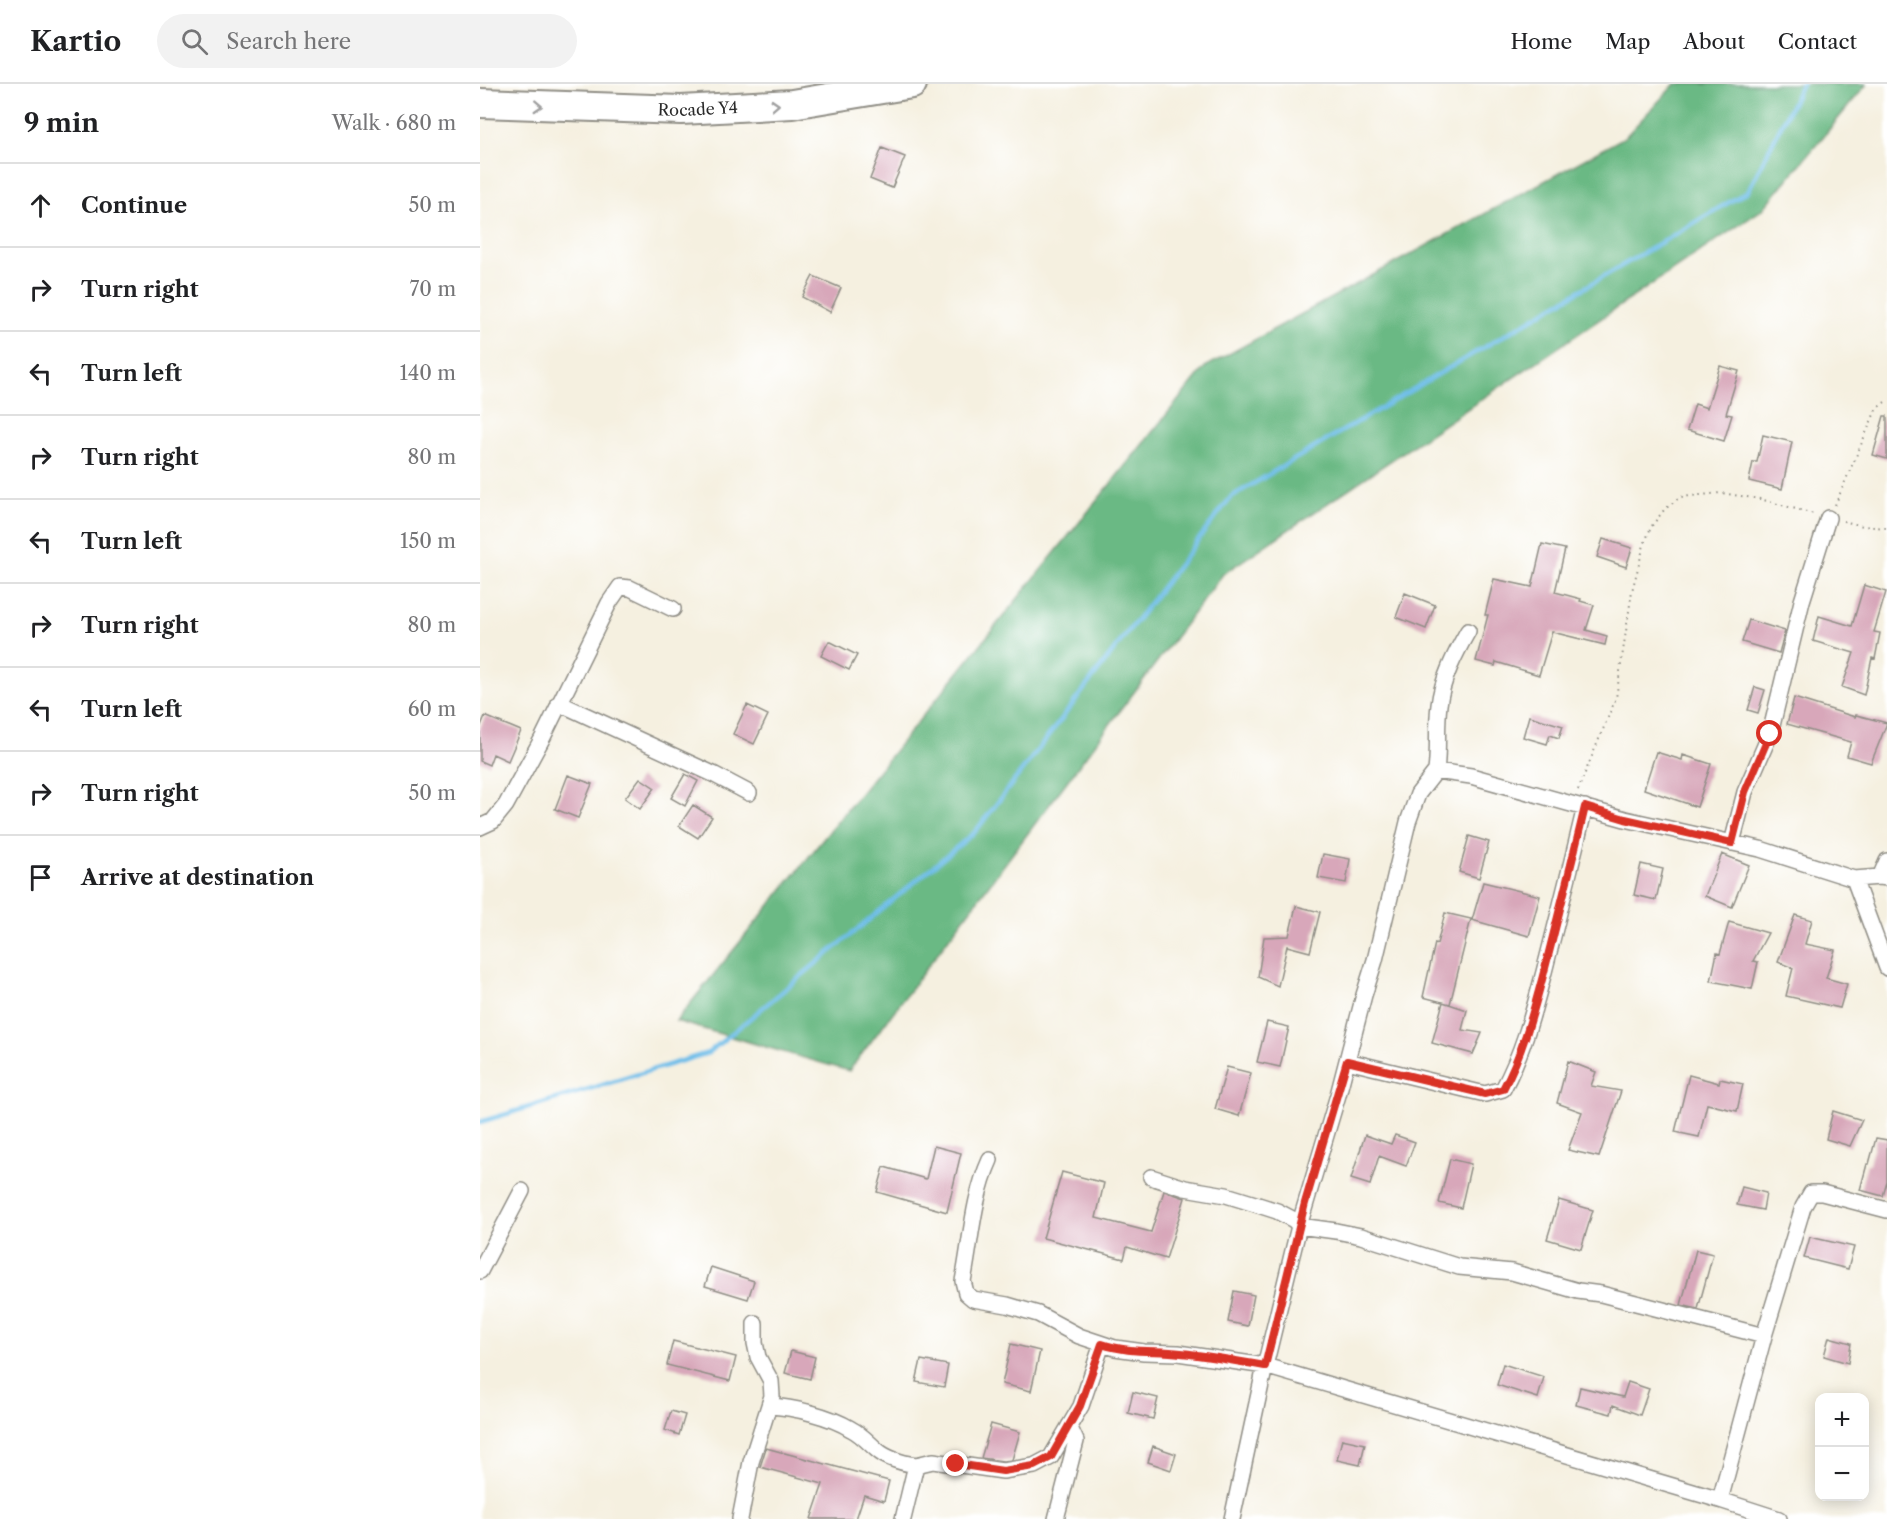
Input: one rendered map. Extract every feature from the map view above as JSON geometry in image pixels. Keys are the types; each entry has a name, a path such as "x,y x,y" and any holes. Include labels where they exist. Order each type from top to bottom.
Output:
{"highway":[{"name":"Rocade Y4","path":"480,103 681,110 792,104 912,84"}],"street":[{"path":"1732,843 1745,792 1770,734 1802,601 1828,518"},
{"path":"480,827 493,821 506,805 609,603 620,587 630,588 673,609"},
{"path":"1232,1519 1265,1366 1299,1226 1375,960 1408,822 1418,794 1436,771 1439,749 1439,705 1445,679 1456,652 1468,632"},
{"path":"559,703 749,793"},
{"path":"1436,771 1479,778 1625,819 1760,849 1854,879 1884,877 1887,861"},
{"path":"1347,1061 1485,1094 1503,1089 1514,1070 1526,1036 1562,904 1579,805"},
{"path":"1854,879 1887,968"},
{"path":"990,1160 984,1172 976,1204 963,1281 966,1293 973,1299 1038,1314 1079,1336 1115,1348 1178,1353 1265,1366 1779,1519"},
{"path":"1151,1177 1185,1188 1226,1195 1277,1211 1294,1220 1299,1226 1361,1236 1459,1267 1512,1272 1578,1291 1601,1294 1764,1336"},
{"path":"480,1271 522,1191"},
{"path":"1720,1500 1764,1336 1803,1207 1811,1193 1822,1193 1887,1210"},
{"path":"740,1519 751,1462 772,1396 771,1381 758,1357 754,1342 755,1323"},
{"path":"769,1406 804,1412 850,1428 888,1457 916,1465 933,1461 1003,1471 1034,1466 1051,1457 1069,1426 1080,1406 1102,1344"},
{"path":"1056,1519 1076,1441 1069,1426"},
{"path":"903,1519 916,1465"}],"path":[{"path":"1828,518 1876,410 1887,401"},
{"path":"1579,805 1616,698 1632,591 1641,556 1651,526 1664,510 1680,497 1721,493 1760,499 1863,526 1887,528"}],"green space":[{"path":"1675,84 1867,84 1763,209 1223,574 849,1071 676,1021 1205,367 1625,137"}],"building":[{"path":"882,148 905,157 892,188 870,179"},
{"path":"813,276 841,288 830,312 802,297"},
{"path":"1720,366 1739,371 1726,414 1732,415 1724,441 1687,430 1695,404 1707,408"},
{"path":"1884,416 1887,416 1887,459 1873,455"},
{"path":"1763,435 1792,442 1782,489 1749,481 1753,462 1757,462"},
{"path":"1603,539 1632,548 1626,567 1597,557"},
{"path":"1542,544 1565,549 1555,592 1594,605 1586,630 1607,636 1605,645 1552,632 1539,675 1496,662 1495,666 1476,661 1488,615 1485,615 1494,579 1532,587"},
{"path":"1864,585 1886,592 1874,632 1880,633 1864,695 1842,687 1854,653 1813,641 1819,616 1852,626"},
{"path":"1405,593 1435,605 1426,629 1396,617"},
{"path":"1749,620 1785,631 1779,653 1742,642"},
{"path":"829,641 857,655 849,670 821,656"},
{"path":"1755,687 1765,690 1758,713 1748,710"},
{"path":"1794,698 1855,717 1856,715 1887,723 1871,763 1847,756 1851,742 1787,724"},
{"path":"747,705 768,715 754,744 733,734"},
{"path":"485,716 521,731 508,761 493,754 489,765 480,761 480,728"},
{"path":"1529,716 1563,726 1559,738 1550,735 1547,744 1523,737"},
{"path":"1656,752 1682,760 1683,755 1711,764 1697,807 1644,789"},
{"path":"685,774 698,781 685,806 671,798"},
{"path":"568,775 592,784 578,818 555,809"},
{"path":"640,778 655,788 640,809 625,798"},
{"path":"693,805 712,817 698,838 679,826"},
{"path":"1469,836 1489,842 1479,878 1459,872"},
{"path":"1323,854 1350,859 1346,883 1318,878"},
{"path":"1722,854 1749,865 1732,907 1705,896"},
{"path":"1641,864 1663,869 1656,900 1634,895"},
{"path":"1483,882 1540,896 1529,936 1472,920"},
{"path":"1296,906 1320,912 1310,952 1287,946 1278,986 1258,977 1264,937 1289,936"},
{"path":"1445,913 1471,919 1450,1004 1423,997 1435,943 1437,944"},
{"path":"1795,915 1812,920 1805,944 1835,950 1826,978 1847,984 1840,1008 1786,996 1793,968 1778,962"},
{"path":"1729,922 1768,933 1753,961 1758,962 1752,989 1711,981 1717,953 1720,954"},
{"path":"1443,1002 1467,1010 1462,1030 1482,1033 1473,1054 1432,1043"},
{"path":"1267,1022 1289,1027 1280,1067 1257,1062"},
{"path":"1568,1061 1596,1072 1591,1086 1621,1091 1599,1157 1568,1150 1582,1112 1557,1103"},
{"path":"1227,1067 1251,1073 1239,1116 1215,1109"},
{"path":"1689,1075 1719,1083 1720,1079 1743,1084 1737,1111 1707,1104 1699,1137 1675,1132"},
{"path":"1833,1111 1862,1120 1850,1146 1826,1139"},
{"path":"1365,1135 1391,1144 1395,1135 1415,1142 1406,1166 1379,1156 1370,1185 1351,1179"},
{"path":"1876,1138 1887,1140 1887,1182 1883,1196 1860,1190"},
{"path":"934,1146 961,1153 947,1212 877,1192 884,1167 926,1179"},
{"path":"1450,1159 1471,1164 1461,1208 1439,1203"},
{"path":"1062,1172 1104,1183 1096,1218 1151,1232 1164,1191 1185,1198 1166,1259 1127,1247 1124,1259 1043,1238"},
{"path":"1742,1187 1766,1193 1763,1210 1737,1205"},
{"path":"1559,1200 1593,1210 1581,1249 1547,1239"},
{"path":"1810,1237 1854,1247 1848,1269 1804,1258"},
{"path":"1696,1250 1713,1254 1698,1309 1681,1305"},
{"path":"711,1267 754,1281 748,1299 705,1286"},
{"path":"1234,1291 1254,1295 1248,1326 1228,1322"},
{"path":"1829,1337 1851,1343 1848,1363 1824,1356"},
{"path":"673,1341 736,1357 730,1381 667,1365"},
{"path":"1011,1344 1040,1351 1031,1391 1002,1384"},
{"path":"791,1351 815,1357 810,1379 785,1373"},
{"path":"921,1360 948,1365 944,1387 916,1382"},
{"path":"1503,1364 1544,1377 1538,1398 1497,1385"},
{"path":"1628,1382 1649,1389 1640,1415 1613,1405 1611,1414 1576,1405 1580,1387 1623,1397"},
{"path":"1133,1392 1158,1398 1153,1419 1128,1413"},
{"path":"671,1411 685,1415 679,1435 665,1430"},
{"path":"991,1424 1020,1432 1012,1460 981,1458"},
{"path":"1342,1439 1365,1444 1360,1465 1337,1460"},
{"path":"1153,1446 1176,1454 1171,1470 1148,1462"},
{"path":"766,1448 889,1481 884,1501 864,1495 856,1519 811,1519 823,1484 760,1467"}],"waterway":[{"path":"480,1122 708,1053 975,832 1231,497 1748,191 1802,84"}],"route":[{"path":"956,1464 1003,1471 1034,1466 1051,1457 1080,1406 1102,1344 1144,1352 1178,1353 1265,1366 1305,1203 1347,1061 1485,1094 1503,1089 1514,1070 1526,1036 1562,904 1585,807 1625,819 1732,843 1745,792 1770,734"}]}
